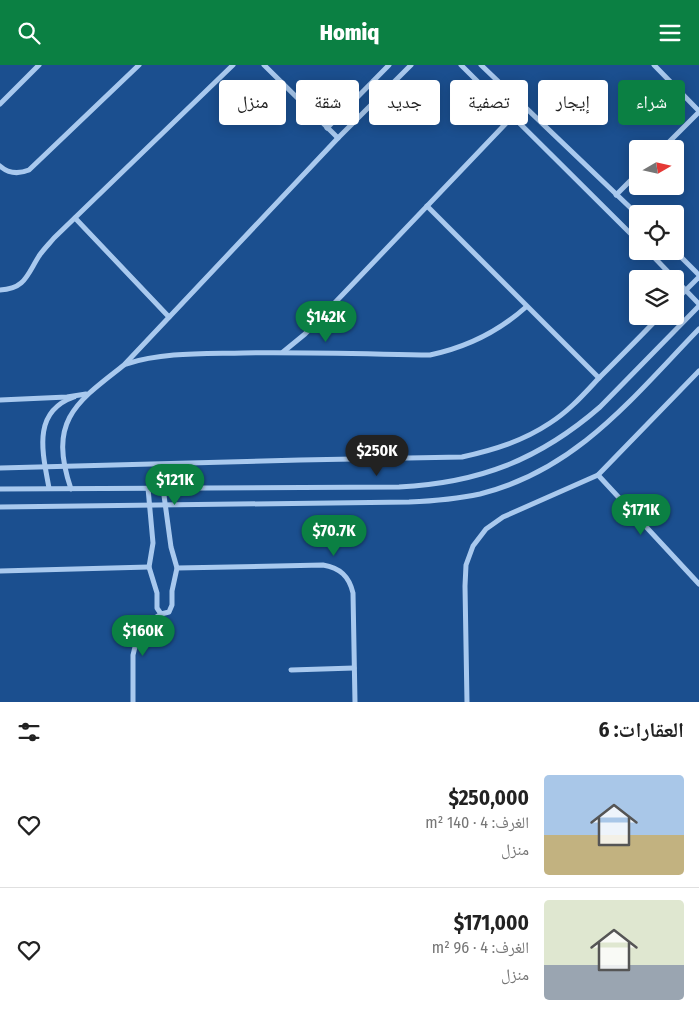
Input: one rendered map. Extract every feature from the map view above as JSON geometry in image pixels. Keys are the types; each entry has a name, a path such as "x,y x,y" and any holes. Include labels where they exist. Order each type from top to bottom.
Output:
{"street":[{"path":"0,104 39,65"},
{"path":"0,166 12,173 21,173 29,170 140,65"},
{"path":"0,290 11,289 21,285 46,246 233,65"},
{"path":"264,65 338,138"},
{"path":"327,128 389,65"},
{"path":"71,489 64,466 63,443 71,413 87,394 124,365 338,138 411,65"},
{"path":"461,65 477,80"},
{"path":"481,65 629,207"},
{"path":"654,65 699,112 671,140"},
{"path":"283,353 300,339 505,125"},
{"path":"523,125 629,232"},
{"path":"616,195 629,182"},
{"path":"427,206 599,378"},
{"path":"75,218 169,317"},
{"path":"0,489 399,487 443,483 486,473 547,447 583,421 600,407 699,305 657,260"},
{"path":"684,260 699,276 686,290"},
{"path":"124,365 148,358 173,355 283,353 430,355 448,351 482,338 513,319 526,307"},
{"path":"0,468 462,457 501,447 530,435 551,423 571,408 651,325"},
{"path":"0,507 417,502 457,498 504,487 548,467 589,440 699,329"},
{"path":"467,702 465,586 466,565 473,546 486,529 503,517 598,475 699,371"},
{"path":"0,400 74,397 87,394"},
{"path":"49,488 43,444 46,420 57,405 74,397"},
{"path":"598,475 699,584"},
{"path":"148,488 153,543 149,567 157,593 157,608 161,614"},
{"path":"133,702 134,646 142,631 161,614 165,614 171,609 176,569 163,488"},
{"path":"176,569 323,565 340,570 351,584 355,702"},
{"path":"0,571 149,567"},
{"path":"291,670 354,668"}]}
